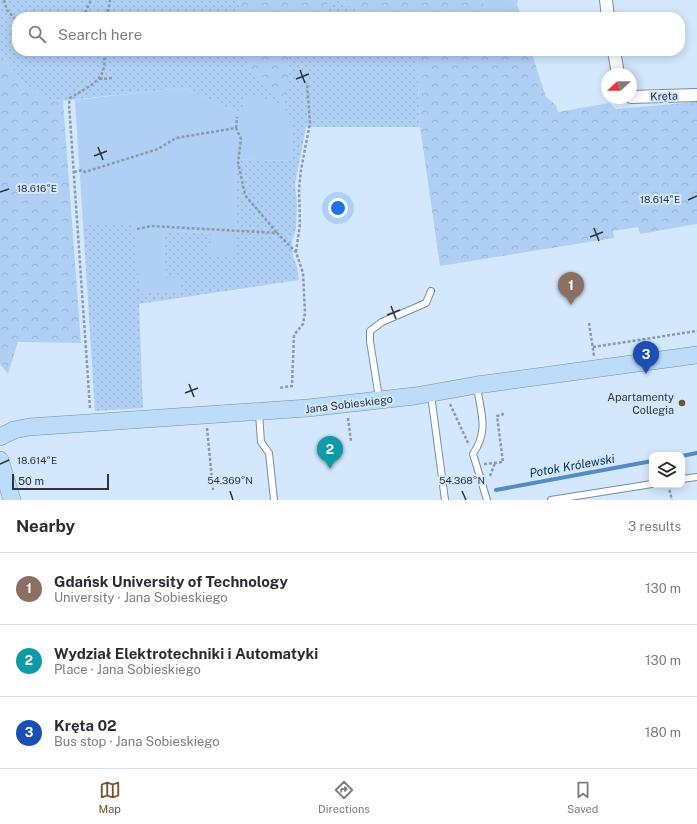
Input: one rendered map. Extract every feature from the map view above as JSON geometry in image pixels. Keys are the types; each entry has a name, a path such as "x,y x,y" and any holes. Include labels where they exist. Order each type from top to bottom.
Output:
{"main road":[{"name":"Jana Sobieskiego","path":"0,437 14,430 29,427 259,413 431,394 477,385 697,355"},
{"path":"0,460 12,500"}],"street":[{"path":"606,0 607,12"},
{"path":"615,56 617,68"},
{"name":"Kręta","path":"637,97 697,95"}],"lane":[{"path":"379,400 370,341 370,331 382,322 426,303 431,291"},
{"path":"477,385 484,431 482,440 473,454 487,500"},
{"path":"431,394 445,500"},
{"path":"259,413 261,442 269,453 274,500"},
{"path":"685,479 697,477"},
{"path":"551,500 649,484"}],"path":[{"path":"4,0 7,10 12,16"},
{"path":"85,12 91,0"},
{"path":"108,12 110,0"},
{"path":"91,424 69,104 70,98 98,79 103,73 106,62 104,56"},
{"path":"98,79 113,78"},
{"path":"279,388 292,386 294,335 303,324 305,313 303,274 296,252 300,224 300,176 310,123 307,83"},
{"path":"237,117 236,128 241,139 238,162 245,195 296,252"},
{"path":"74,172 82,170 85,172 158,150 176,138 236,128"},
{"path":"137,228 151,226 278,233"},
{"path":"589,323 595,361"},
{"path":"593,347 697,332"},
{"path":"448,402 458,420 473,454"},
{"path":"482,464 503,462 497,416 502,415 504,412"},
{"path":"348,413 351,441"},
{"path":"208,433 211,447 213,490"},
{"path":"669,488 672,500"}],"green space":[{"path":"0,0 238,0 240,12 12,12 12,56 247,56 250,73 289,70 288,56 417,56 420,127 306,127 295,184 297,204 296,229 292,242 293,256 297,266 299,280 139,304 143,408 95,411 83,224 121,224 133,221 135,233 166,279 163,231 211,234 233,258 236,159 291,161 248,94 240,113 183,88 51,102 23,82 0,54"},
{"path":"238,0 334,0 327,4 325,12 240,12"},
{"path":"334,0 342,0 358,12 325,12 327,4"},
{"path":"342,0 482,0 488,12 358,12"},
{"path":"482,0 518,0 517,4 495,12 488,12"},
{"path":"517,4 519,12 495,12"},
{"path":"0,54 23,82 51,102 63,101 81,343 18,342 8,374 0,364"},
{"path":"247,56 288,56 289,70 284,105 250,73"},
{"path":"417,56 533,56 546,97 556,105 558,112 603,104 610,104 616,109 697,102 697,224 640,234 638,227 613,231 614,238 440,266 420,127"},
{"path":"183,88 240,113 248,94 284,105 292,128 291,161 236,159 234,258 209,255 211,234 163,231 166,278 179,278 180,291 140,294 133,221 121,224 83,224 75,100"}],"waterway":[{"name":"Potok Królewski","path":"685,455 697,453"},
{"name":"Potok Królewski","path":"496,490 649,462"}],"place":[{"name":"Gdańsk University of Technology","path":"571,305"},
{"name":"Kręta 02","path":"646,374"},
{"name":"Apartamenty Collegia","path":"682,403"},
{"name":"Wydział Elektrotechniki i Automatyki","path":"330,469"}]}
